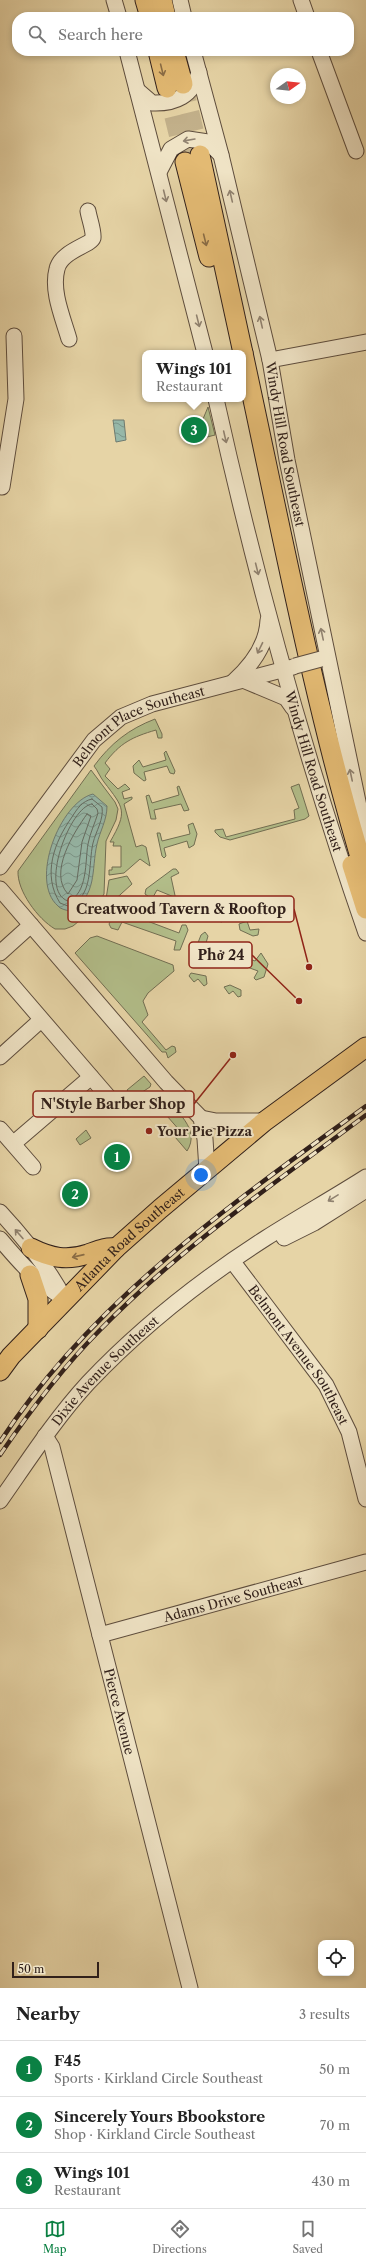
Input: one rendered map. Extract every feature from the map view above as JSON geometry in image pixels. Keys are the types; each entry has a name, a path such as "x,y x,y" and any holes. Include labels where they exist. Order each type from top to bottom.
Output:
{"main road":[{"path":"145,0 149,12"},
{"path":"162,0 165,12"},
{"path":"160,56 175,86 174,56"},
{"name":"Windy Hill Road Southeast","path":"232,350 193,158 242,350"},
{"name":"Windy Hill Road Southeast","path":"246,367 319,703 342,798 366,878"},
{"name":"Windy Hill Road Southeast","path":"244,402 298,652 333,804 366,909"},
{"name":"Atlanta Road Southeast","path":"0,1371 38,1328 116,1248 265,1121 366,1047"},
{"path":"347,1062 366,1060"},
{"path":"31,1248 49,1256 68,1258 104,1247 116,1248"},
{"path":"30,1274 38,1299 38,1328"}],"street":[{"path":"114,0 117,12"},
{"path":"180,0 183,12"},
{"path":"301,0 305,12"},
{"path":"128,56 205,350"},
{"name":"Windy Hill Road Southeast","path":"194,56 221,155 270,360 288,468 324,658 366,840"},
{"path":"321,56 356,151"},
{"path":"137,90 152,103 171,103 190,91 196,82 199,72"},
{"path":"159,172 171,149 188,139 198,139 208,142 221,155"},
{"path":"69,339 58,299 56,271 62,260 70,252 90,243 92,238 88,211"},
{"path":"2,487 16,399 14,336"},
{"path":"270,360 366,342"},
{"name":"Windy Hill Road Southeast","path":"217,402 268,611 289,668 296,711 332,834 366,932"},
{"path":"268,611 267,634 246,671 237,681 286,698 296,711"},
{"name":"Belmont Place Southeast","path":"0,867 94,740 121,717 141,708 324,658"},
{"path":"0,890 166,1082 201,1118 205,1139 207,1170"},
{"path":"0,953 31,925"},
{"path":"0,971 111,1100"},
{"path":"0,1057 41,1020"},
{"path":"14,1143 91,1076"},
{"path":"201,1118 216,1121 265,1121"},
{"path":"0,1130 14,1143 33,1168"},
{"name":"Dixie Avenue Southeast","path":"0,1501 45,1436 88,1383 147,1327 192,1290 265,1239 366,1177"},
{"name":"Dixie Avenue Southeast","path":"233,1262 314,1223 366,1190"},
{"path":"0,1212 54,1277 65,1300"},
{"path":"0,1239 30,1274 43,1286 65,1300"},
{"name":"Belmont Avenue Southeast","path":"233,1262 301,1350 329,1391 349,1432 366,1499"},
{"name":"Pierce Avenue","path":"45,1436 52,1447 190,1988"},
{"name":"Adams Drive Southeast","path":"100,1635 366,1562"}],"green space":[{"path":"208,407 215,435 207,437 203,419"},
{"path":"155,719 162,734 162,738 158,738 156,730 133,738 116,750 105,763 110,769 105,776 118,789 125,784 130,789 122,792 124,799 132,797 132,799 124,804 136,847 142,845 146,847 150,866 140,859 124,873 109,875 109,870 112,870 112,867 121,867 121,846 113,846 114,842 110,842 116,832 121,816 121,810 116,798 94,766 107,750 121,738 137,727"},
{"path":"166,751 175,771 174,774 170,773 167,766 144,772 146,780 144,781 134,773 133,766 139,760 143,767 166,760 164,753"},
{"path":"91,770 115,802 118,809 116,820 106,841 104,894 96,907 73,926 65,929 55,929 42,919 30,904 21,887 18,871"},
{"path":"299,784 309,816 305,819 230,840 220,837 215,832 215,830 223,829 226,837 295,819 294,810 299,808 291,787"},
{"path":"179,786 189,810 184,811 181,804 154,810 156,819 151,819 146,796 149,795 152,803 179,795 177,787"},
{"path":"193,823 197,834 194,845 189,848 187,841 164,848 166,856 164,858 162,856 157,833 160,833 162,841 190,834 188,825"},
{"path":"173,869 176,869 179,873 171,877 176,900 186,900 187,906 184,909 172,906 174,897 157,890 152,899 145,894 146,889"},
{"path":"127,876 132,884 110,904 106,899 109,880"},
{"path":"130,905 137,908 134,916 179,933 182,925 186,925 188,930 180,950 174,950 176,941 122,922 118,930 111,928 109,924 111,920"},
{"path":"212,910 213,915 222,913 222,922 205,918 204,912"},
{"path":"247,921 250,930 259,929 258,935 253,936 240,930 239,924"},
{"path":"205,932 208,936 206,943 255,961 261,953 268,964 264,977 256,980 254,978 258,971 203,951 200,958 196,959 194,953 201,935"},
{"path":"97,936 173,965 174,971 148,993 143,1001 148,1015 142,1022 166,1050 172,1046 175,1047 176,1052 168,1058 166,1052 162,1052 75,953 90,938"},
{"path":"191,973 206,976 207,984 204,986 198,979 194,982 189,976"},
{"path":"230,985 241,990 241,996 238,997 233,991 229,994 224,987"},
{"path":"144,1076 151,1084 150,1087 133,1098 127,1090"},
{"path":"163,1096 180,1114 189,1128 191,1143 187,1151 175,1137 181,1132 160,1108 149,1117 145,1108"},
{"path":"86,1130 91,1138 80,1145 76,1139"}],"water":[{"path":"113,420 124,420 126,440 116,442"},
{"path":"93,794 107,806 106,816 97,844 92,882 89,891 78,905 69,911 59,907 50,894 47,879 48,862 52,844 60,826 70,811 81,800"}],"tunnel":[{"path":"183,84 200,155"},
{"path":"167,88 185,162"}],"railway":[{"path":"0,1442 36,1391 77,1344 121,1299 167,1258 216,1218 366,1106"},
{"path":"0,1455 35,1406 86,1344 131,1300 163,1271 229,1217 366,1115"}],"place":[{"name":"Wings 101","path":"194,430"},
{"name":"Creatwood Tavern & Rooftop","path":"309,967"},
{"name":"Phở 24","path":"299,1001"},
{"name":"N'Style Barber Shop","path":"233,1055"},
{"name":"Your Pie Pizza","path":"149,1131"},
{"name":"F45","path":"117,1157"},
{"name":"Sincerely Yours Bbookstore","path":"75,1194"}]}
